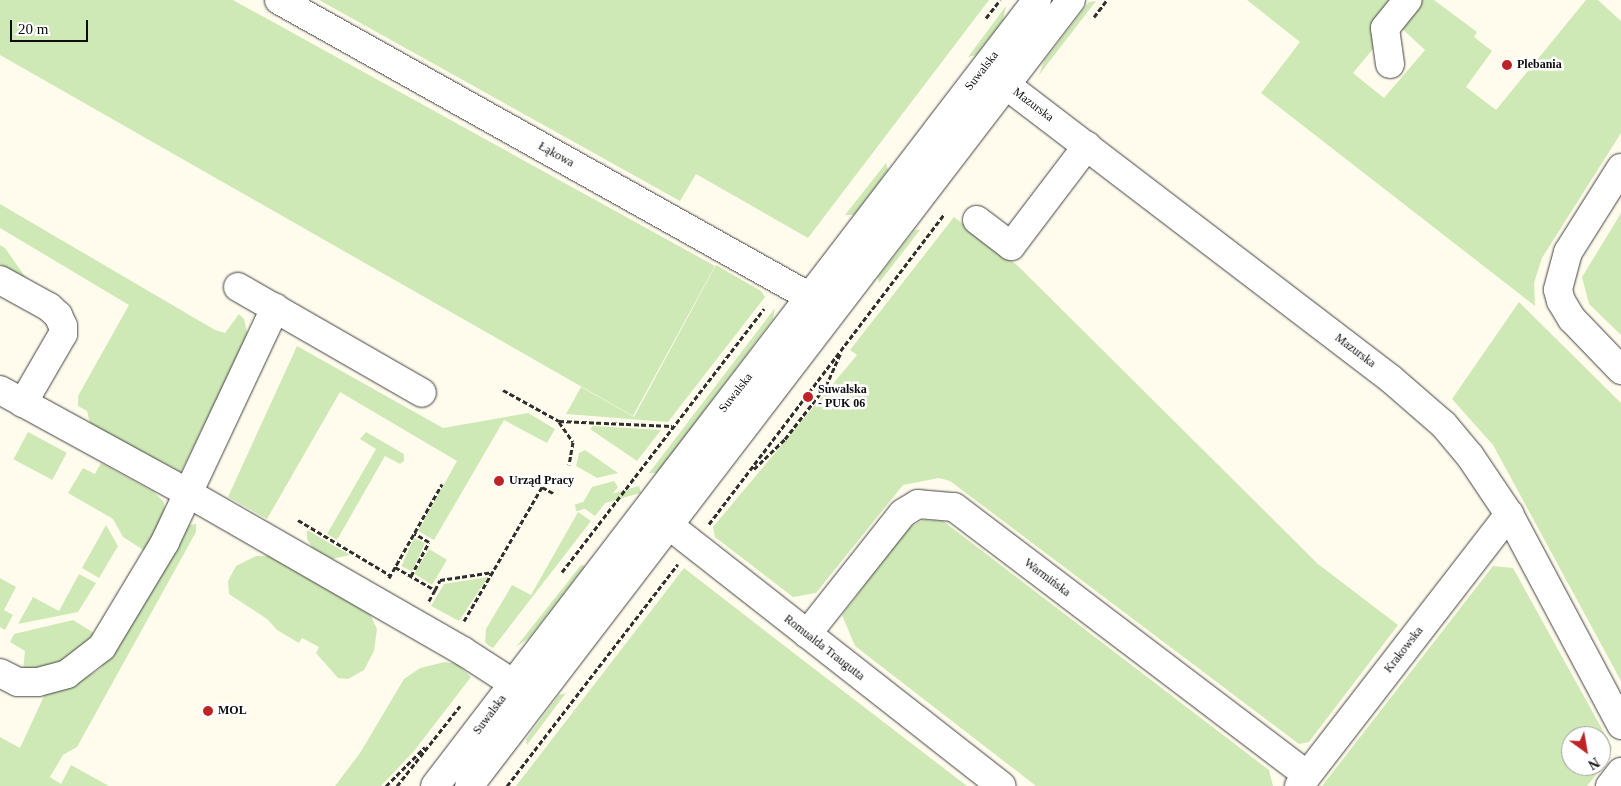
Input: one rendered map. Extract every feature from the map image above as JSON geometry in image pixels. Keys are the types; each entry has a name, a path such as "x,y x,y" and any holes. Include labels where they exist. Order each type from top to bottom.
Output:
{"street":[{"name":"Łąkowa","path":"279,0 834,310"},
{"path":"1390,64 1385,28 1408,0"},
{"name":"Suwalska","path":"435,786 1034,1"},
{"path":"469,786 670,526 1064,9 1034,1"},
{"name":"Mazurska","path":"984,68 1416,400 1470,456 1509,514 1621,725"},
{"path":"977,220 1012,246 1086,146"},
{"path":"1621,168 1568,252 1558,290 1561,301 1572,318 1621,370"},
{"path":"0,280 49,307 58,315 63,334 12,397 188,493 463,651 536,699"},
{"path":"238,288 422,393"},
{"path":"0,673 18,682 38,682 67,674 92,658 102,647 164,542 275,308"},
{"name":"Warmińska","path":"807,634 903,513 918,504 954,506 1302,781"},
{"name":"Romualda Traugutta","path":"648,508 1002,786"},
{"name":"Krakowska","path":"1302,781 1509,514"},
{"path":"1610,786 1621,772"}],"path":[{"path":"702,532 945,212"},
{"path":"560,575 768,304"},
{"path":"744,478 785,439 826,386 845,346"},
{"path":"503,390 558,421 573,442 569,465"},
{"path":"558,421 673,426"},
{"path":"387,581 442,484"},
{"path":"460,624 466,619 542,487 554,493"},
{"path":"298,520 390,575"},
{"path":"411,576 429,542 414,533"},
{"path":"507,786 680,561"},
{"path":"395,567 435,590"},
{"path":"425,607 440,580 494,572"},
{"path":"397,786 461,704"},
{"path":"386,786 433,740"}],"green space":[{"path":"0,0 233,0 715,266 633,416 0,55"},
{"path":"319,0 989,0 808,238 696,174 680,201"},
{"path":"1247,0 1397,0 1372,31 1373,49 1353,73 1384,98 1425,50 1398,25 1419,0 1434,0 1477,32 1474,37 1492,51 1466,87 1496,110 1586,0 1598,0 1621,21 1621,133 1542,258 1534,283 1535,306 1261,93 1300,42"},
{"path":"1096,1 1039,75 1044,61 1089,2"},
{"path":"1006,6 1003,20 976,55 968,57"},
{"path":"886,163 888,170 854,215 845,215"},
{"path":"0,204 215,330 225,333 239,314 244,319 248,336 181,472 90,424 87,411 78,406 78,396 129,305 0,228"},
{"path":"1621,213 1621,335 1589,304 1582,277"},
{"path":"954,217 1018,266 1318,564 1398,625 1309,742 1299,744 950,481 939,478 903,485 816,593 793,597 715,537 713,527 857,355 850,350"},
{"path":"915,230 920,230 879,283 878,277"},
{"path":"0,245 5,248 29,282 0,264"},
{"path":"716,265 761,291 765,297 668,422 566,414 581,387 634,417"},
{"path":"1519,302 1621,403 1621,681 1493,445 1452,399"},
{"path":"775,308 773,319 657,473 649,473"},
{"path":"297,346 443,428 528,413 555,429 547,443 504,420 434,540 418,531 457,461 340,392 267,519 228,497"},
{"path":"593,426 661,430 637,461 590,429"},
{"path":"28,432 67,453 52,480 13,459"},
{"path":"366,432 404,454 404,461 400,464 385,456 337,540 327,534 376,449 360,439"},
{"path":"585,450 618,473 597,478 576,466 579,453"},
{"path":"101,463 154,492 164,502 165,514 145,551 123,537 113,519 68,493 83,468 95,474"},
{"path":"614,481 618,487 595,516 581,506 592,487"},
{"path":"639,486 641,493 577,511 575,504"},
{"path":"578,512 591,521 493,648 489,646 485,642 486,629 512,585 531,595"},
{"path":"924,520 943,521 1269,770 1273,786 1036,786 855,646 842,615 908,528"},
{"path":"196,524 196,532 77,747 63,755 50,777 61,784 71,765 109,786 0,786 0,737 20,748 45,694 82,680 100,669 185,530 189,525"},
{"path":"106,525 118,546 99,578 82,568"},
{"path":"307,530 350,555 332,559 313,548 307,539"},
{"path":"414,538 425,543 412,571 401,566"},
{"path":"429,549 447,560 432,585 414,574"},
{"path":"256,556 269,556 370,614 377,629 374,651 364,670 348,679 338,678 316,653 319,647 302,638 299,643 277,630 267,619 229,594 228,581 236,566"},
{"path":"581,565 585,566 529,638 516,647"},
{"path":"1493,566 1513,568 1600,726 1561,726 1561,776 1595,776 1587,786 1322,786"},
{"path":"684,568 808,664 967,786 516,786"},
{"path":"79,574 96,583 78,612 18,624 33,597 59,611"},
{"path":"488,577 459,621 431,606 444,584"},
{"path":"0,578 16,587 4,610 13,615 5,630 0,627"},
{"path":"73,620 94,633 89,643 58,664 23,671 25,651 10,642 14,634"},
{"path":"445,662 457,664 471,677 414,751 381,786 335,786 360,753 404,679 420,668"},
{"path":"566,693 527,745 526,739 559,695"}],"place":[{"name":"Plebania","path":"1507,65"},
{"name":"Suwalska - PUK 06","path":"808,397"},
{"name":"Urząd Pracy","path":"499,481"},
{"name":"MOL","path":"208,711"}]}
